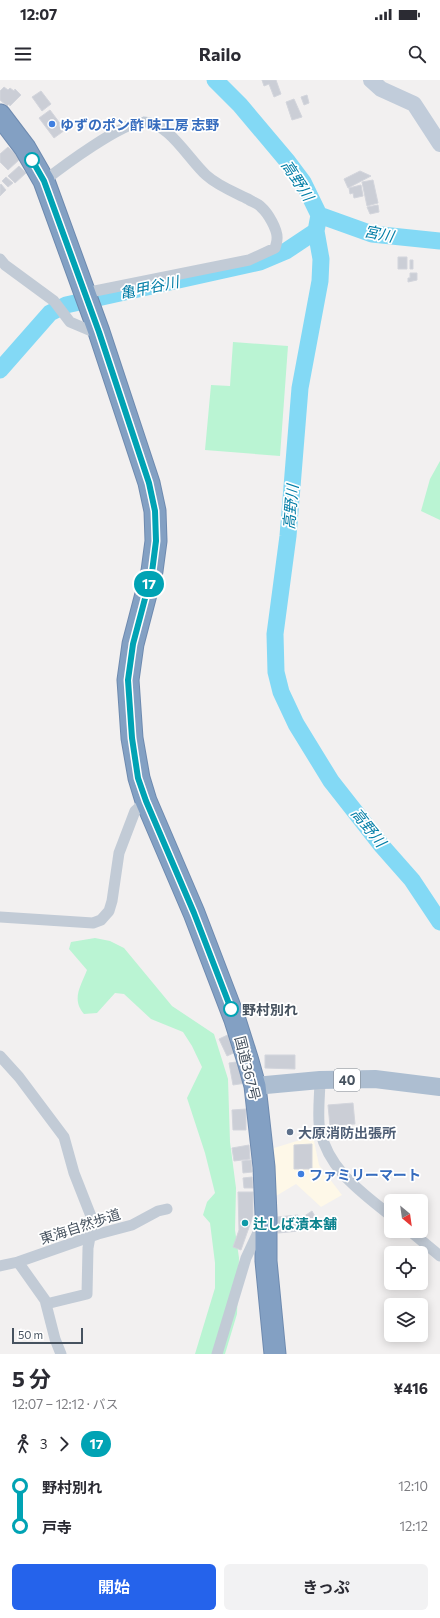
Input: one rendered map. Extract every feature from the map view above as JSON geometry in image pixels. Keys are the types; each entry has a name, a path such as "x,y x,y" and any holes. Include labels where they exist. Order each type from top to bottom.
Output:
{"highway":[{"name":"国道367号","path":"0,117 25,148 44,181 99,332 149,483 155,511 156,541 152,572 133,644 128,680 132,738 138,778 146,801 194,913 232,1013 255,1086 264,1167 266,1215 256,1259 274,1354"}],"main road":[{"name":"40","path":"255,1086 320,1080 375,1079 440,1087"}],"street":[{"path":"371,80 381,89 414,104 440,144"},
{"path":"44,181 70,161 123,128 133,123 148,122 156,125 167,133 206,175 216,183 261,206 272,220 278,238 275,248 249,260 87,299"},
{"path":"0,259 5,265 59,308 70,322 89,330 99,332"},
{"path":"0,918 93,923 101,920 109,911 112,902 119,853 129,825 135,811 146,801"},
{"path":"0,1056 47,1112 64,1137 94,1236 88,1248 87,1294 46,1304"},
{"path":"320,1080 320,1129 332,1161 344,1176 384,1210"},
{"name":"東海自然歩道","path":"0,1266 18,1262 94,1236 132,1225 158,1211 167,1209"},
{"path":"418,1238 440,1256"},
{"path":"217,1354 256,1259"},
{"path":"18,1262 42,1294 61,1354"}],"shaded area":[{"name":"ファミリーマート","path":"313,1136 319,1165 342,1195 321,1207 296,1184 276,1196 274,1148"}],"green space":[{"path":"233,342 288,346 280,456 205,450 211,385 230,386"},
{"path":"440,461 440,520 421,511 430,479"},
{"path":"95,938 110,941 124,948 172,1006 214,1034 228,1079 230,1142 236,1188 235,1230 239,1258 237,1314 225,1354 195,1354 215,1288 215,1263 210,1223 203,1215 207,1202 215,1193 205,1153 187,1098 202,1067 192,1046 183,1032 151,1019 124,994 115,993 97,1013 84,1014 78,1003 78,992 87,970 69,949 71,942"}],"building":[{"path":"262,80 276,80 281,94 274,97 269,84 264,86"},
{"path":"4,87 8,90 10,88 14,91 15,89 21,95 10,106 9,104 7,106 0,100 0,91"},
{"path":"41,91 51,104 42,111 32,97"},
{"path":"307,95 309,103 304,105 301,97"},
{"path":"294,99 302,117 292,120 286,102"},
{"name":"ゆずのポン酢 味工房 志野","path":"50,110 65,130 54,138 39,118"},
{"path":"8,147 20,159 8,170 0,162 0,154"},
{"path":"19,166 26,173 15,183 8,176"},
{"path":"360,171 371,176 348,188 344,179"},
{"path":"6,177 13,183 8,187 2,181"},
{"path":"373,180 378,203 367,206 362,182"},
{"path":"1,184 6,190 0,196 0,185"},
{"path":"361,185 363,196 354,198 353,193 350,194 349,188"},
{"path":"378,205 379,212 370,214 367,207"},
{"path":"398,257 407,257 407,269 398,269"},
{"path":"410,260 413,260 413,269 410,269"},
{"path":"410,273 417,273 417,280 408,282"},
{"path":"232,1033 240,1050 227,1056 219,1039"},
{"path":"265,1055 295,1055 295,1069 265,1068"},
{"path":"243,1061 246,1083 233,1085 229,1063"},
{"path":"353,1103 355,1124 330,1126 328,1105"},
{"path":"246,1109 246,1130 233,1130 232,1110"},
{"path":"312,1144 312,1169 294,1169 294,1145"},
{"path":"249,1145 250,1159 234,1161 232,1148"},
{"path":"251,1160 252,1172 243,1173 242,1161"},
{"path":"252,1177 253,1188 244,1188 243,1178"},
{"name":"辻しば漬本舗","path":"238,1192 253,1192 253,1216 241,1250 233,1247 239,1230"},
{"path":"312,1211 317,1220 305,1227 300,1219"},
{"path":"298,1215 299,1231 278,1233 277,1217"}],"waterway":[{"name":"高野川","path":"215,80 240,105 288,162 303,182 319,215 316,231 321,259 320,281 300,388 288,536 275,634 276,672 281,692 296,724 331,781 382,846 412,880 440,922"},
{"name":"宮川","path":"319,215 372,234 440,241"},
{"name":"亀甲谷川","path":"0,370 50,313 66,305 260,262 286,251 316,231"}],"bus line":[{"name":"17","path":"32,160 44,181 99,332 149,483 155,511 156,541 152,572 133,644 128,680 132,738 138,778 146,801 194,913 231,1009"}],"place":[{"name":"ゆずのポン酢 味工房 志野","path":"52,124"},
{"name":"野村別れ","path":"231,1009"},
{"name":"大原消防出張所","path":"290,1132"},
{"name":"ファミリーマート","path":"301,1174"},
{"name":"辻しば漬本舗","path":"245,1223"}]}
